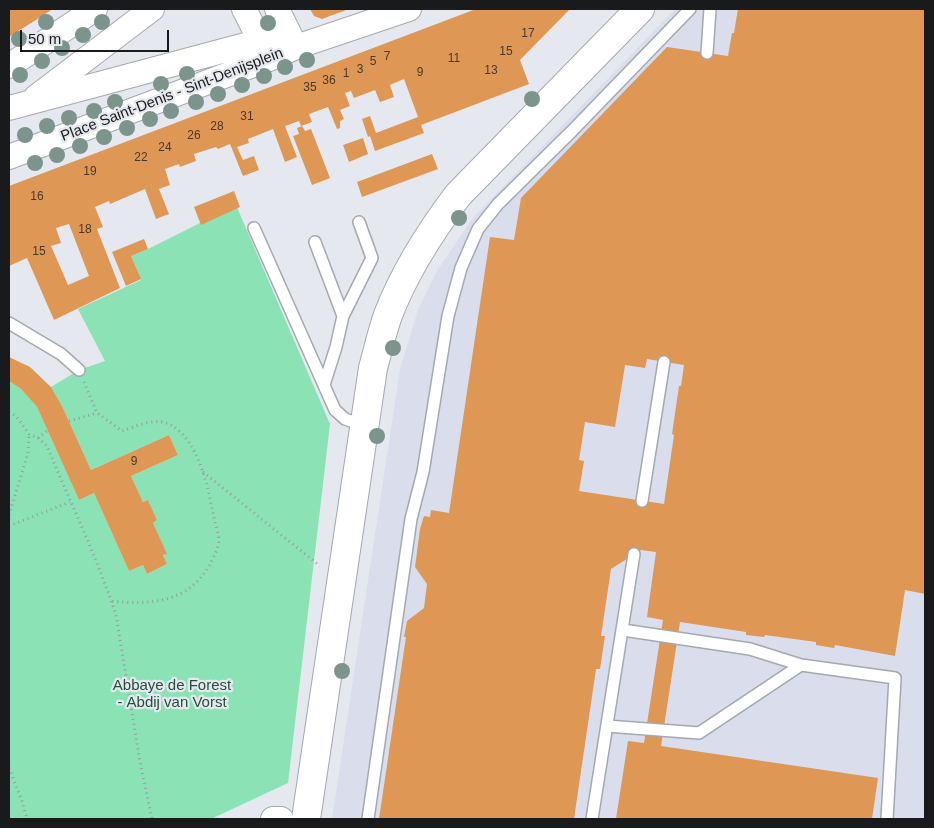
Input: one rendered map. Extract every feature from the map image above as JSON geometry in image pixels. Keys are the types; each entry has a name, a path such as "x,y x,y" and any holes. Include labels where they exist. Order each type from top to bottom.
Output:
{"main road":[{"path":"306,819 373,368 388,316 415,258 438,221 458,195 640,9"}],"street":[{"path":"9,66 96,9"},
{"path":"15,110 152,9"},
{"path":"244,9 276,36"},
{"path":"15,110 276,36 409,9"},
{"name":"Place Saint-Denis - Sint-Denijsplein","path":"9,157 260,63 276,36"},
{"path":"273,819 281,819"}],"lane":[{"path":"368,819 411,519 423,472 448,316 461,268 478,229 498,204 572,131 690,9"},
{"path":"707,53 710,9"},
{"path":"324,385 343,316 372,258 359,222"},
{"path":"254,228 335,410 345,419 364,426"},
{"path":"315,242 343,316"},
{"path":"9,323 61,354 79,370"},
{"path":"642,501 664,362"},
{"path":"592,819 634,554"},
{"path":"623,630 750,649 801,664 895,678 887,819"},
{"path":"607,726 699,733 801,664"}],"path":[{"path":"79,370 97,413 122,431 151,423 164,422 177,428 189,441 203,471 219,540 214,556 202,577 189,589 162,601 137,604 112,601"},
{"path":"9,412 16,416 29,434 38,438 47,446 112,601 116,615 140,762 152,819"},
{"path":"69,421 97,413"},
{"path":"38,438 48,430"},
{"path":"9,515 28,453 29,434"},
{"path":"203,471 320,566"},
{"path":"9,526 70,502"},
{"path":"9,768 27,819"}],"shaded area":[{"path":"675,9 925,9 925,819 332,819 400,369 418,310 437,271 472,219"}],"green space":[{"name":"Abbaye de Forest - Abdij van Vorst","path":"236,205 330,424 288,783 211,819 9,819 9,381 21,389 37,407 79,500 94,493 129,571 143,565 147,574 167,564 163,555 166,554 153,523 157,520 148,500 143,502 131,476 178,455 169,435 91,470 62,406 51,387 79,370 105,361 78,309 141,280 131,256"}],"building":[{"path":"9,9 53,9 9,37"},
{"path":"310,9 349,9 322,19 314,16"},
{"path":"476,9 570,9 520,60 529,84 421,125 424,133 375,151 370,136 368,137 362,119 370,116 376,133 418,117 404,79 390,85 394,97 380,102 375,90 354,98 351,91 345,93 350,106 340,110 344,119 340,121 340,128 337,129 328,107 309,114 312,122 301,126 299,121 285,126 297,157 285,162 273,129 248,139 249,143 237,147 243,160 254,156 259,170 243,176 230,144 218,149 216,147 194,154 196,161 180,167 179,164 165,169 170,185 159,189 169,214 156,219 145,189 110,204 109,201 95,207 103,227 97,229 120,288 54,320 27,258 9,266 9,186","holes":["69,224 89,276 68,285 51,246 61,243 56,228"]},
{"path":"738,9 925,9 925,594 905,590 895,656 835,645 834,648 816,645 816,642 765,635 764,637 746,635 746,632 680,622 661,746 878,778 872,819 616,819 628,741 644,743 663,620 647,617 656,552 641,550 611,569 601,636 605,636 600,669 596,669 574,819 379,819 407,621 424,608 427,584 415,567 420,529 424,516 430,517 431,510 449,513 490,237 514,240 521,198 667,47 728,56 732,33 734,33","holes":["647,359 684,365 672,434 674,435 664,504 579,491 584,461 579,460 585,422 615,427 625,365 645,368"]},
{"path":"302,126 305,131 311,129 330,178 312,185 293,136 299,134 297,128"},
{"path":"363,138 368,154 349,162 343,145"},
{"path":"432,154 438,169 362,197 357,182"},
{"path":"234,191 240,207 201,225 194,207"},
{"path":"144,239 148,249 131,256 141,279 126,286 112,252"},
{"path":"9,357 30,367 51,387 62,406 91,470 169,435 178,455 131,476 143,502 148,500 157,520 153,523 167,554 163,555 167,564 147,574 143,565 129,571 94,493 79,500 37,407 21,389 9,381"}]}
